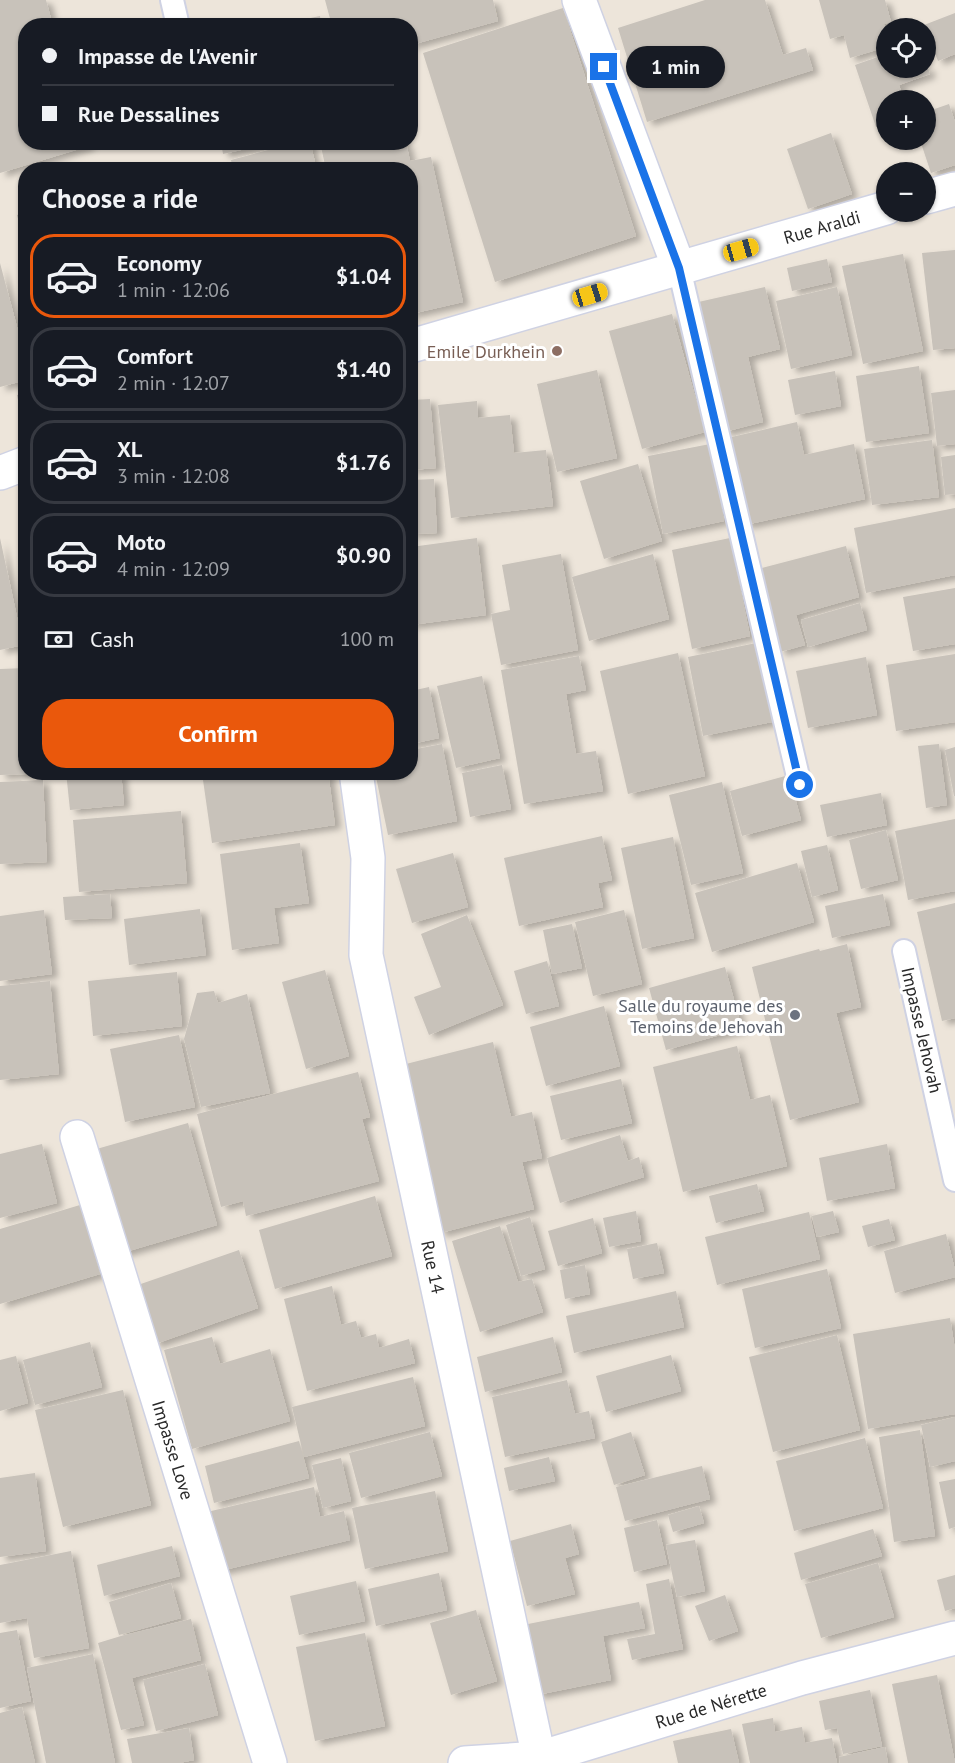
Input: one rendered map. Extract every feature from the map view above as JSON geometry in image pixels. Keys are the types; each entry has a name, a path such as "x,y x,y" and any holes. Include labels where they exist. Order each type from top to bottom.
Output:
{"street":[{"path":"579,0 679,268"},
{"path":"936,194 955,189"},
{"name":"Rue Araldi","path":"418,344 876,211"},
{"path":"0,473 18,466"},
{"name":"Rue 14","path":"357,780 368,858 366,955 539,1758"},
{"name":"Impasse Love","path":"77,1137 270,1763"},
{"name":"Rue de Nérette","path":"465,1763 539,1758 802,1678 955,1638"}],"lane":[{"path":"172,0 176,18"},
{"path":"679,268 800,785"},
{"name":"Impasse Jehovah","path":"904,951 955,1180"}],"building":[{"path":"0,0 46,0 51,18 18,18 18,150 76,150 36,162 18,162 18,168 0,173"},
{"path":"325,0 493,0 498,21 418,43 418,18 330,18"},
{"path":"705,0 765,0 783,55 806,48 813,70 647,122 618,28"},
{"path":"819,0 885,0 890,18 876,18 876,50 850,58 844,35 830,39"},
{"path":"563,8 636,236 495,282 423,53"},
{"path":"955,13 955,54 938,61 936,56 936,20"},
{"path":"876,58 876,78 919,78 899,85 901,90 876,90 876,127 855,65"},
{"path":"949,104 955,122 955,165 936,171 936,162 927,162 923,150 936,150 936,109"},
{"path":"831,133 852,194 808,209 787,149"},
{"path":"222,150 241,150 223,154"},
{"path":"268,150 312,150 315,162 231,162 231,160"},
{"path":"322,150 408,150 410,161 431,157 463,302 418,312 418,162 324,162"},
{"path":"955,250 955,348 933,350 922,253"},
{"path":"903,254 923,351 863,364 842,266"},
{"path":"827,259 832,282 792,291 787,268"},
{"path":"0,263 18,331 18,382 0,387"},
{"path":"765,287 780,349 748,357 763,422 724,432 694,303"},
{"path":"837,287 852,355 791,369 776,301"},
{"path":"672,314 705,432 642,449 609,331"},
{"path":"919,366 929,433 866,442 856,376"},
{"path":"597,370 617,458 557,472 537,384"},
{"path":"835,371 841,406 795,415 788,380"},
{"path":"955,390 955,444 937,446 931,393"},
{"path":"430,399 436,468 418,469 418,400"},
{"path":"477,401 478,418 510,415 514,453 546,450 553,506 451,518 438,405"},
{"path":"797,422 804,455 854,444 865,499 745,525 727,438"},
{"path":"932,440 939,497 872,505 864,449"},
{"path":"710,444 724,521 663,534 648,456"},
{"path":"955,455 955,494 945,495 941,457"},
{"path":"638,464 662,541 604,559 580,481"},
{"path":"434,479 437,533 418,534 418,480"},
{"path":"955,508 955,575 866,593 854,528"},
{"path":"0,538 18,622 18,646 0,650"},
{"path":"477,538 486,615 418,624 418,546"},
{"path":"730,538 750,636 692,649 672,550"},
{"path":"846,546 859,597 796,615 805,645 780,652 758,569"},
{"path":"561,554 578,650 501,665 491,614 510,610 502,565"},
{"path":"653,554 669,619 589,641 572,577"},
{"path":"955,588 955,644 913,651 903,597"},
{"path":"860,603 867,630 808,647 801,620"},
{"path":"756,643 772,722 703,736 688,657"},
{"path":"678,653 705,776 628,794 600,671"},
{"path":"955,654 955,722 896,731 886,665"},
{"path":"579,656 586,690 566,694 576,754 596,751 603,791 524,804 501,670"},
{"path":"866,657 877,715 808,728 796,671"},
{"path":"18,668 18,774 0,775 0,669"},
{"path":"482,676 500,758 456,768 437,686"},
{"path":"429,687 439,738 418,742 418,689"},
{"path":"442,744 457,821 388,835 377,780 418,780 418,749"},
{"path":"939,744 947,805 926,808 918,746"},
{"path":"955,747 955,796 954,796 945,750"},
{"path":"502,765 511,809 470,817 462,773"},
{"path":"789,775 801,820 742,836 730,791"},
{"path":"43,780 47,862 0,864 0,782"},
{"path":"67,780 122,780 124,805 70,810"},
{"path":"203,780 329,780 335,825 212,843"},
{"path":"722,782 743,873 691,885 669,795"},
{"path":"881,793 887,825 827,837 820,805"},
{"path":"181,811 187,883 79,892 73,820"},
{"path":"955,819 955,891 908,900 895,831"},
{"path":"886,830 898,880 861,889 849,840"},
{"path":"602,836 612,880 598,883 603,907 519,926 504,858"},
{"path":"673,837 694,938 642,949 621,848"},
{"path":"300,843 309,903 274,908 279,943 232,950 220,854"},
{"path":"827,845 838,890 812,897 801,851"},
{"path":"453,853 468,907 412,923 396,869"},
{"path":"797,863 814,922 712,952 695,893"},
{"path":"110,894 112,918 65,920 63,897"},
{"path":"883,894 890,925 832,938 825,906"},
{"path":"955,903 955,1018 942,1021 917,912"},
{"path":"200,909 206,955 129,965 124,919"},
{"path":"44,910 52,974 0,981 0,916"},
{"path":"624,910 642,984 593,996 575,922"},
{"path":"467,915 503,1005 429,1035 414,997 441,987 421,934"},
{"path":"572,924 582,968 552,974 543,930"},
{"path":"847,944 861,1007 836,1013 859,1102 790,1120 752,967"},
{"path":"547,961 559,1006 526,1014 514,971"},
{"path":"725,967 742,1029 666,1050 649,988"},
{"path":"325,970 349,1056 306,1069 282,982"},
{"path":"177,972 182,1026 93,1036 88,981"},
{"path":"50,981 59,1074 0,1080 0,986"},
{"path":"214,991 218,1003 247,994 270,1093 201,1107 184,1039 197,993"},
{"path":"604,1006 620,1066 546,1086 530,1027"},
{"path":"179,1035 195,1107 125,1122 110,1049"},
{"path":"493,1042 511,1117 532,1112 542,1158 522,1162 534,1209 440,1233 398,1066"},
{"path":"737,1046 750,1100 770,1095 787,1166 683,1192 653,1067"},
{"path":"358,1072 370,1117 362,1119 379,1181 246,1216 243,1201 221,1207 197,1114"},
{"path":"621,1079 632,1123 561,1140 550,1096"},
{"path":"188,1123 217,1225 122,1253 93,1150"},
{"path":"620,1135 628,1161 639,1157 644,1177 560,1203 547,1158"},
{"path":"42,1144 57,1203 0,1218 0,1154"},
{"path":"887,1144 895,1188 827,1201 819,1158"},
{"path":"757,1184 764,1211 716,1223 709,1196"},
{"path":"375,1196 392,1256 275,1289 259,1230"},
{"path":"80,1205 100,1274 0,1304 0,1229"},
{"path":"636,1211 641,1241 609,1247 603,1218"},
{"path":"833,1211 839,1232 817,1237 812,1216"},
{"path":"809,1212 820,1259 717,1285 705,1237"},
{"path":"530,1217 545,1269 521,1276 506,1225"},
{"path":"593,1218 602,1253 558,1266 548,1231"},
{"path":"889,1219 895,1240 868,1247 862,1226"},
{"path":"500,1226 518,1282 532,1279 543,1312 480,1332 452,1241"},
{"path":"946,1234 955,1277 895,1293 884,1251"},
{"path":"657,1243 664,1273 633,1279 627,1249"},
{"path":"239,1250 258,1308 155,1344 135,1286"},
{"path":"585,1265 590,1294 565,1299 560,1270"},
{"path":"827,1269 841,1328 755,1348 742,1289"},
{"path":"332,1286 341,1325 356,1321 361,1338 376,1334 379,1348 409,1339 415,1363 307,1391 284,1299"},
{"path":"676,1291 684,1327 574,1353 566,1316"},
{"path":"950,1318 955,1350 955,1414 868,1429 853,1334"},
{"path":"837,1335 860,1430 773,1452 749,1357"},
{"path":"212,1337 220,1364 270,1349 290,1421 192,1449 164,1350"},
{"path":"553,1337 562,1372 485,1392 477,1357"},
{"path":"90,1342 102,1387 35,1405 23,1360"},
{"path":"671,1355 681,1391 606,1412 596,1376"},
{"path":"16,1356 28,1403 0,1411 0,1360"},
{"path":"413,1377 425,1426 304,1457 292,1407"},
{"path":"567,1380 575,1414 589,1411 595,1438 505,1457 492,1397"},
{"path":"123,1390 151,1505 63,1527 35,1410"},
{"path":"955,1417 955,1461 930,1467 921,1425"},
{"path":"920,1430 935,1536 894,1542 879,1437"},
{"path":"430,1432 442,1476 361,1498 349,1453"},
{"path":"631,1432 645,1475 614,1485 601,1442"},
{"path":"865,1438 883,1508 794,1531 776,1461"},
{"path":"299,1441 309,1478 214,1503 205,1466"},
{"path":"549,1457 555,1481 509,1491 504,1468"},
{"path":"341,1458 351,1501 323,1508 312,1465"},
{"path":"702,1466 710,1499 625,1521 616,1487"},
{"path":"35,1473 46,1551 0,1557 0,1478"},
{"path":"955,1479 955,1527 949,1529 939,1482"},
{"path":"314,1487 320,1517 344,1511 350,1540 220,1571 207,1512"},
{"path":"435,1491 448,1551 365,1569 352,1508"},
{"path":"699,1506 704,1523 673,1532 668,1515"},
{"path":"657,1520 667,1564 634,1572 624,1528"},
{"path":"571,1524 579,1554 565,1558 575,1594 527,1606 510,1541"},
{"path":"873,1529 882,1556 801,1580 794,1553"},
{"path":"695,1540 705,1591 677,1597 666,1545"},
{"path":"172,1546 180,1576 104,1596 97,1565"},
{"path":"71,1551 89,1648 34,1658 27,1618 0,1623 0,1565"},
{"path":"878,1563 894,1617 821,1638 805,1584"},
{"path":"439,1573 447,1610 376,1626 368,1589"},
{"path":"955,1575 955,1608 945,1611 937,1580"},
{"path":"669,1579 683,1649 632,1660 627,1639 655,1634 646,1584"},
{"path":"356,1581 365,1621 299,1635 290,1596"},
{"path":"171,1583 181,1618 119,1635 109,1602"},
{"path":"725,1595 738,1631 709,1641 695,1606"},
{"path":"639,1602 645,1628 603,1636 611,1680 537,1695 523,1625"},
{"path":"476,1610 497,1681 451,1695 430,1623"},
{"path":"191,1619 201,1660 132,1678 144,1725 121,1730 98,1643"},
{"path":"17,1630 31,1701 0,1708 0,1633"},
{"path":"365,1633 385,1726 315,1741 296,1647"},
{"path":"93,1654 115,1763 46,1763 27,1668"},
{"path":"205,1664 218,1715 156,1731 143,1680"},
{"path":"937,1675 955,1763 908,1763 892,1684"},
{"path":"870,1690 882,1746 843,1754 837,1728 825,1730 819,1701"},
{"path":"22,1707 35,1763 0,1763 0,1713"},
{"path":"773,1718 775,1732 802,1727 805,1743 832,1738 837,1763 750,1763 742,1724"},
{"path":"189,1728 194,1760 179,1763 132,1763 127,1739"},
{"path":"731,1729 739,1763 678,1763 673,1741"},
{"path":"885,1747 888,1763 840,1763 839,1757"}],"place":[{"name":"Emile Durkhein","path":"557,351"},
{"name":"Salle du royaume des Temoins de Jehovah","path":"795,1015"}],"route":[{"path":"604,67 679,268 800,785"}]}
